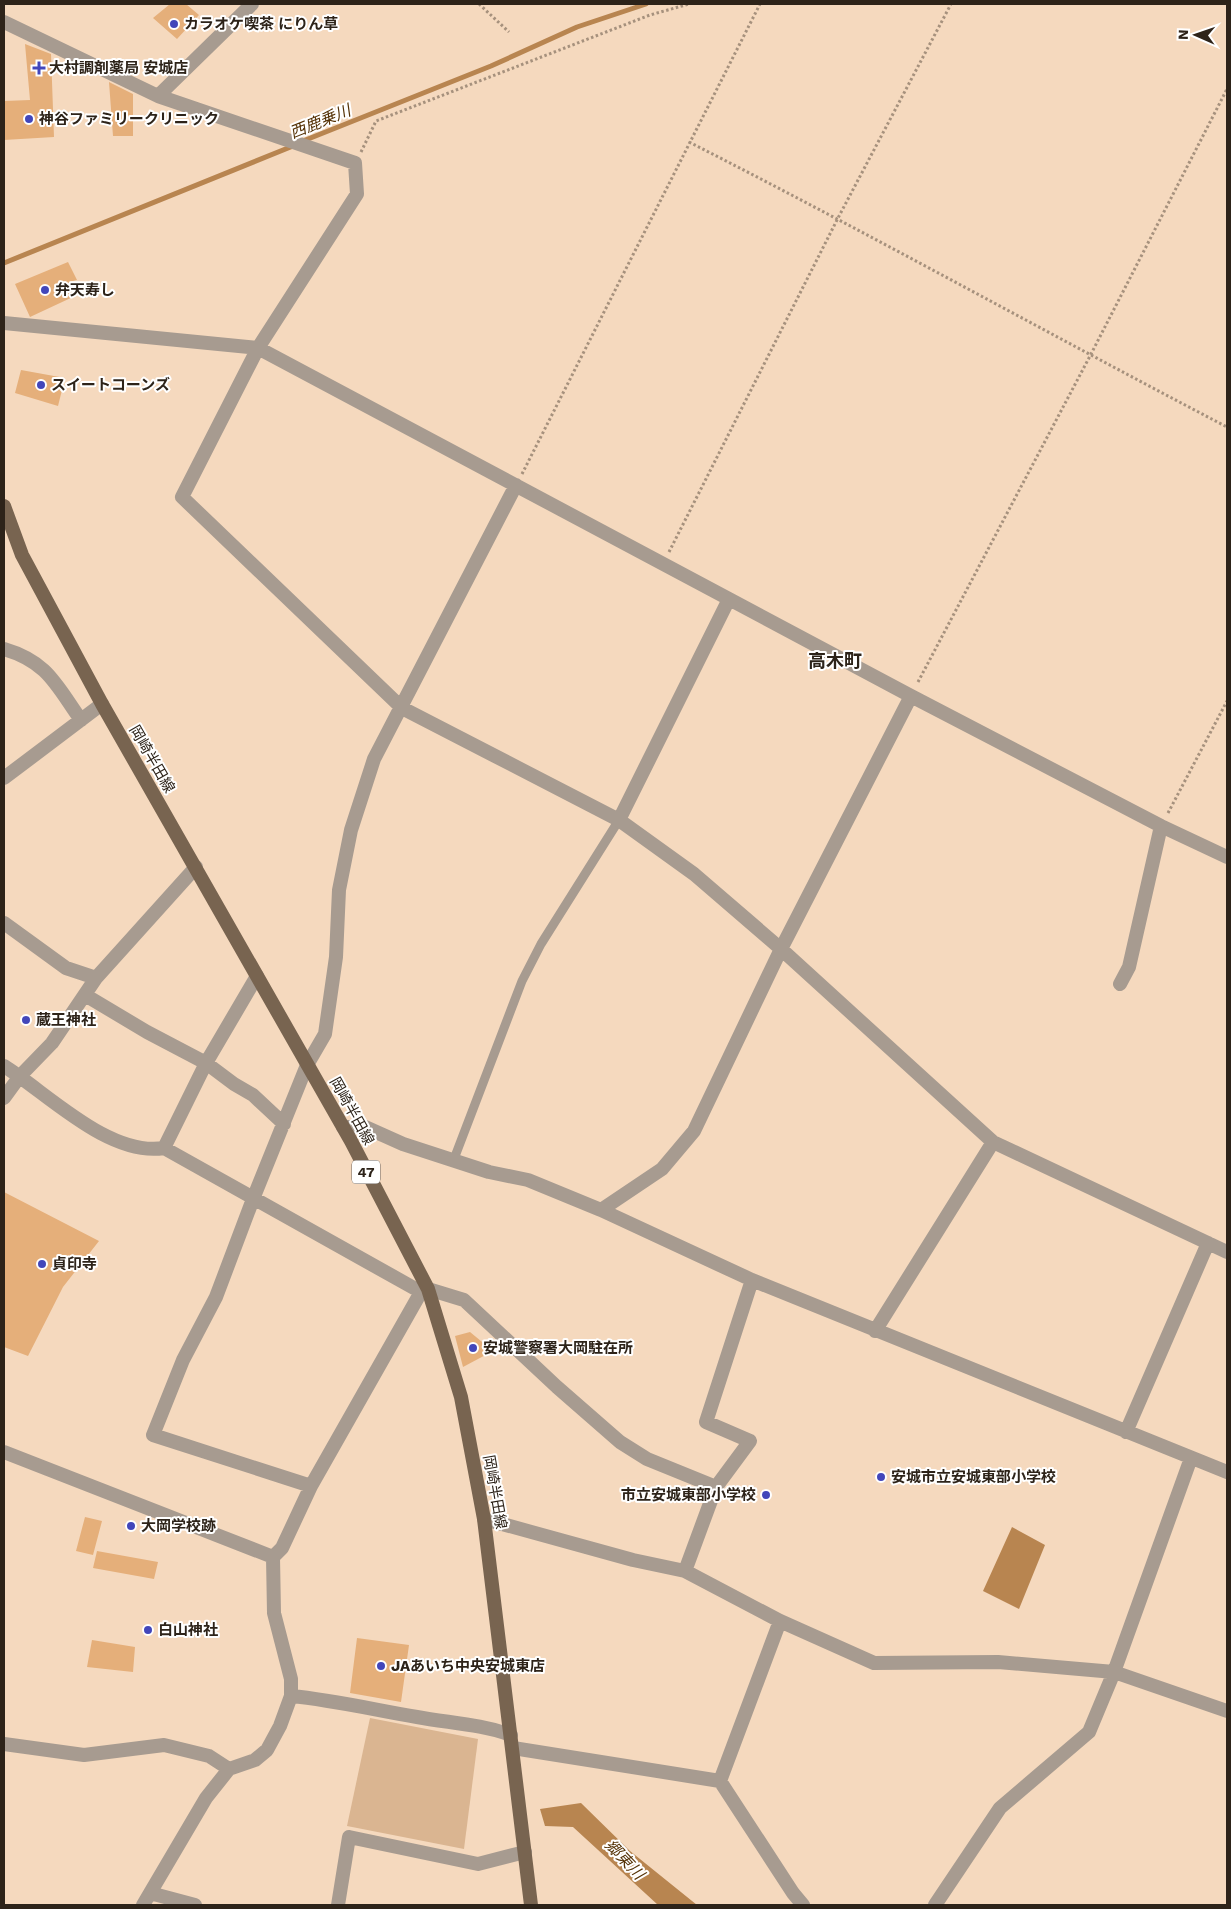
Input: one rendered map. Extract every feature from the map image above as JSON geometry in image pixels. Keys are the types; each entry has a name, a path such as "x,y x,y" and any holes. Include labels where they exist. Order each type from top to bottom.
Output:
{"main road":[{"name":"岡崎半田線","path":"4,506 22,555 102,704 343,1127 424,1290 461,1397 484,1519 531,1905"}],"street":[{"path":"158,96 252,4"},
{"path":"4,22 158,96 355,163 357,194 258,348 182,497 402,708 618,820 694,874 781,949 993,1142 1227,1252"},
{"path":"4,323 258,348 911,696 1161,826 1227,856"},
{"path":"311,1486 153,1435 183,1360 216,1297 253,1199 308,1065 325,1034 336,957 339,890 351,830 374,759 516,485"},
{"path":"618,820 729,599"},
{"path":"4,650 26,657 42,667 81,720"},
{"path":"602,1210 662,1169 694,1131 781,949 911,696"},
{"path":"4,778 102,704"},
{"path":"1120,984 1130,966 1161,826"},
{"path":"4,1098 20,1076 52,1043 96,978 196,867"},
{"path":"4,923 66,968 96,978"},
{"path":"164,1148 206,1063 257,976"},
{"path":"85,994 147,1032 206,1063 234,1084 253,1095 284,1124"},
{"path":"4,1066 79,1121 120,1142 128,1146 164,1148 220,1178 253,1199 424,1290 464,1300 556,1387 620,1442 646,1459 716,1487"},
{"path":"343,1127 365,1127 403,1144 454,1159 489,1172 528,1180 602,1210 752,1280 1227,1472"},
{"path":"875,1331 993,1142"},
{"path":"1126,1432 1208,1243"},
{"path":"685,1571 716,1487 750,1441 706,1422 752,1280"},
{"path":"143,1905 206,1798 229,1769 256,1760 266,1750 280,1726 291,1696 291,1679 274,1612 273,1557 282,1548 311,1486 424,1290"},
{"path":"4,1452 273,1557"},
{"path":"935,1905 1000,1808 1089,1732 1114,1672 1191,1458"},
{"path":"484,1519 633,1560 685,1571 780,1621 874,1663 998,1662 1114,1672 1227,1711"},
{"path":"720,1780 780,1621"},
{"path":"291,1696 331,1700 418,1718 463,1723 512,1741 720,1780 793,1894 803,1905"},
{"path":"4,1744 84,1754 164,1745 209,1756 229,1769"},
{"path":"338,1905 349,1837 478,1864 525,1852"},
{"path":"150,1893 195,1905"}],"lane":[{"path":"454,1159 522,981 541,944 618,820"}],"path":[{"path":"479,4 509,32"},
{"path":"355,163 376,121 650,15 689,4"},
{"path":"516,485 760,4"},
{"path":"663,564 838,218 952,4"},
{"path":"911,696 1090,356 1227,89"},
{"path":"689,142 838,218 1090,356 1227,427"},
{"path":"1161,826 1227,702"}],"shaded area":[{"path":"370,1718 478,1739 464,1849 347,1826"}],"water":[{"path":"1012,1527 1045,1545 1019,1609 983,1591"},
{"name":"郷東川","path":"581,1803 630,1851 697,1905 658,1905 573,1827 545,1826 540,1809"}],"building":[{"path":"170,4 186,4 199,15 177,39 153,18"},
{"name":"神谷ファミリークリニック","path":"25,44 51,54 54,137 4,140 4,101 30,100"},
{"path":"109,82 133,94 133,136 113,136"},
{"name":"弁天寿し","path":"68,262 77,280 69,282 75,296 30,317 15,284"},
{"path":"21,370 65,378 58,406 15,393"},
{"name":"貞印寺","path":"4,1192 99,1241 63,1287 28,1356 4,1347"},
{"path":"470,1332 493,1351 463,1367 455,1336"},
{"path":"85,1517 102,1521 93,1555 76,1551"},
{"path":"97,1551 158,1562 154,1579 93,1568"},
{"path":"357,1638 409,1645 401,1702 350,1693"},
{"path":"92,1640 135,1647 133,1672 87,1667"}],"waterway":[{"name":"西鹿乗川","path":"303,141 491,66 577,27 646,4"},
{"name":"西鹿乗川","path":"4,263 293,146"}],"place":[{"name":"カラオケ喫茶 にりん草","path":"174,24"},
{"name":"大村調剤薬局 安城店","path":"39,68"},
{"name":"神谷ファミリークリニック","path":"29,119"},
{"name":"弁天寿し","path":"45,290"},
{"name":"スイートコーンズ","path":"41,385"},
{"name":"蔵王神社","path":"26,1020"},
{"name":"貞印寺","path":"42,1264"},
{"name":"安城警察署大岡駐在所","path":"473,1348"},
{"name":"安城市立安城東部小学校","path":"881,1477"},
{"name":"市立安城東部小学校","path":"766,1495"},
{"name":"大岡学校跡","path":"131,1526"},
{"name":"白山神社","path":"148,1630"},
{"name":"JAあいち中央安城東店","path":"381,1666"}],"district":[{"name":"高木町","path":"835,661"}]}
